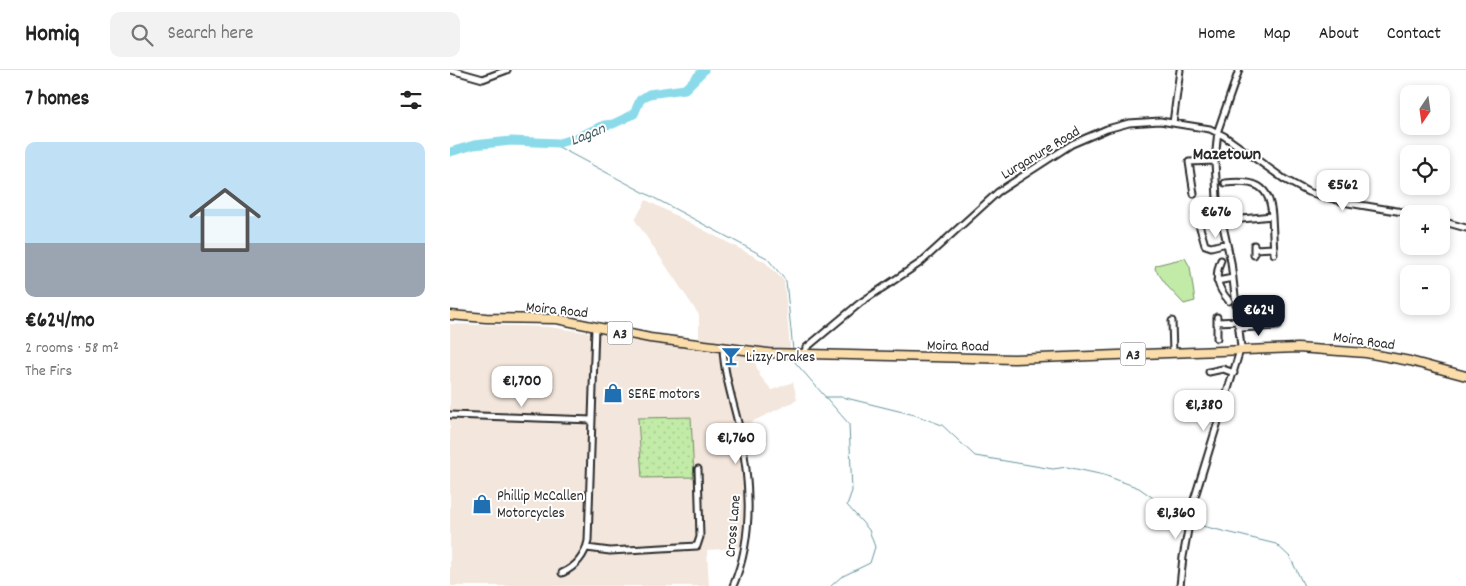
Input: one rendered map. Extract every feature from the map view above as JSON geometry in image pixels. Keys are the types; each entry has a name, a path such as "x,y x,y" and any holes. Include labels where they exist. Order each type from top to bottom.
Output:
{"highway":[{"name":"Moira Road","path":"450,314 486,318 552,319 650,338 723,348 797,354 989,359 1298,348 1366,353 1410,361 1466,376"}],"street":[{"path":"451,70 483,79 507,70"},
{"path":"1173,123 1180,70"},
{"path":"1180,586 1188,526 1205,459 1241,350 1233,278 1216,189 1215,161 1218,132 1238,70"},
{"name":"Lurganure Road","path":"797,354 850,310 920,263 991,198 1056,154 1090,136 1120,125 1150,121 1199,126 1218,132 1284,180 1308,192 1348,203 1400,212"},
{"path":"1194,194 1189,162 1215,161"},
{"path":"1225,183 1248,182 1264,190 1271,201 1274,251 1254,247 1254,255"},
{"path":"1196,214 1205,245 1211,247 1227,243"},
{"path":"1222,221 1272,216"},
{"path":"1450,224 1466,228"},
{"path":"1221,260 1216,273 1218,289 1229,300"},
{"path":"1217,281 1233,278"},
{"path":"1217,338 1217,319 1239,321"},
{"path":"1172,321 1173,353"},
{"path":"1239,328 1274,324"},
{"path":"562,573 578,562 587,548 589,535 595,327"},
{"name":"Cross Lane","path":"723,348 724,368 740,431 748,482 744,546 741,564 733,586"},
{"path":"1209,372 1223,369 1234,373"},
{"path":"450,415 592,420"},
{"path":"587,548 610,551 697,546 700,537 698,469"}],"shaded area":[{"path":"646,200 765,262 784,281 790,348 755,347 754,360 760,376 772,390 793,382 797,400 737,429 745,481 745,506 740,548 707,550 709,586 450,586 450,324 549,327 699,348 699,315 635,220"}],"green space":[{"path":"1185,258 1190,267 1195,301 1184,304 1155,269 1156,265"},
{"path":"691,417 694,477 642,478 638,418"}],"waterway":[{"name":"Lagan","path":"450,152 474,145 511,141 559,143 573,139 634,114 640,100 649,94 685,89 704,70"},
{"path":"551,143 767,258 786,281 793,350"},
{"path":"793,356 794,361 849,424 852,491 847,505 869,530 875,547 870,563 841,577 831,586"},
{"path":"825,397 842,397 915,415 942,425 975,456 1053,469 1067,467 1104,475 1139,488 1187,522"},
{"path":"1190,523 1276,544 1290,557 1304,586"}],"place":[{"name":"Lizzy Drakes","path":"731,356"},
{"name":"SERE motors","path":"613,393"},
{"name":"Phillip McCallen Motorcycles","path":"482,504"}],"district":[{"name":"Mazetown","path":"1227,153"}]}
